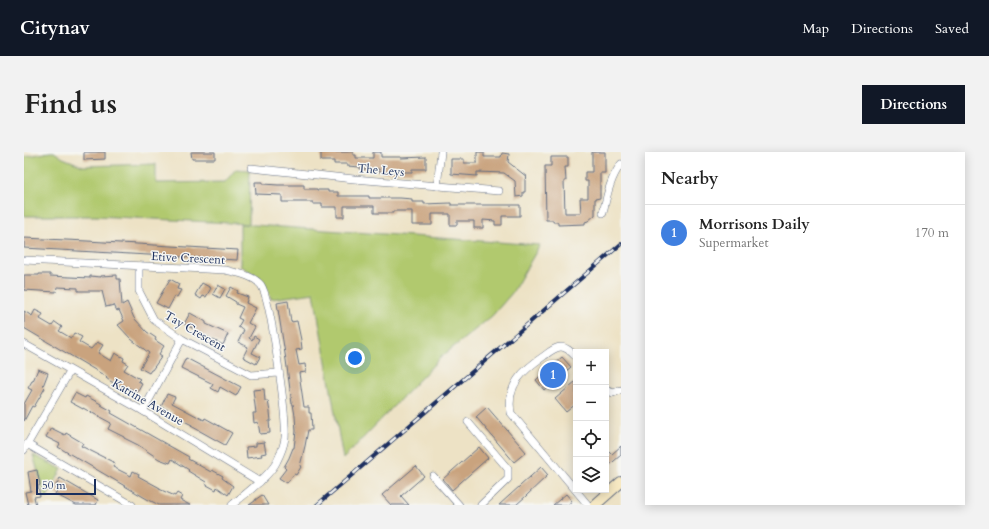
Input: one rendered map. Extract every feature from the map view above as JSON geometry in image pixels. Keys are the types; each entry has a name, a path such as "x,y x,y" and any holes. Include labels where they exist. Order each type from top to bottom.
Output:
{"street":[{"path":"437,186 440,152"},
{"path":"603,213 608,188 616,170 621,164"},
{"name":"The Leys","path":"251,168 354,179 499,191"},
{"name":"Etive Crescent","path":"24,260 225,270 249,277 261,285 268,307 279,372 284,413 285,438 277,463 260,482 232,505"},
{"name":"Tay Crescent","path":"139,266 139,291 154,320 182,339 251,375 279,372"},
{"path":"143,411 182,339"},
{"name":"Katrine Avenue","path":"24,344 143,411 260,482"},
{"path":"573,354 566,348 561,347 555,348 538,360 517,378 511,392 509,403 511,413 588,505"},
{"path":"70,371 26,447 132,505"},
{"path":"609,391 613,393 621,390"},
{"path":"468,422 508,469 508,479 481,505"},
{"path":"433,476 459,505"},
{"path":"595,505 621,482"}],"green space":[{"path":"54,152 63,158 83,166 156,164 156,183 225,182 236,169 250,170 249,224 96,216 24,216 24,157"},
{"path":"240,224 540,245 512,293 492,316 440,358 343,459 314,293 271,299 263,280 240,266"},
{"path":"33,455 62,469 46,499"}],"building":[{"path":"84,152 105,152 105,159 84,160"},
{"path":"191,152 215,152 215,159 192,159"},
{"path":"321,152 353,152 353,155 356,155 356,158 373,158 373,152 381,152 381,157 426,157 426,169 412,169 412,172 379,172 379,169 360,169 360,167 347,166 347,164 334,164 334,161 321,161"},
{"path":"477,152 484,152 484,157 501,157 502,153 509,154 508,162 527,177 525,179 525,192 523,192 523,196 516,197 515,181 504,173 477,172 477,176 451,174 451,159 464,159 464,163 477,163"},
{"path":"592,152 605,152 605,173 600,173 600,198 595,199 595,215 585,222 585,224 558,225 558,222 546,220 545,166 551,166 551,157 568,157 568,167 565,167 566,181 564,181 565,213 581,213 580,198 588,198 588,181 585,181 585,172 592,172"},
{"path":"255,182 278,185 304,185 304,189 338,192 338,196 369,196 369,198 412,199 412,202 424,202 424,204 451,203 451,205 520,205 520,216 502,216 502,225 495,225 495,221 483,220 483,228 474,228 474,221 457,221 457,225 450,225 450,214 432,214 432,225 412,225 412,211 374,213 374,206 344,206 344,217 337,217 337,207 322,207 322,204 313,204 313,202 282,202 282,195 256,194"},
{"path":"24,238 238,250 237,260 24,248"},
{"path":"39,274 90,278 90,276 101,277 117,275 117,279 120,279 122,305 127,302 134,318 147,332 156,338 155,340 164,346 159,354 162,356 152,370 149,373 140,368 149,353 131,339 118,325 124,321 119,310 117,311 114,305 106,307 102,291 78,291 78,288 57,287 56,292 24,290 24,275"},
{"path":"170,279 179,284 177,289 181,290 177,297 175,296 168,309 156,303"},
{"path":"202,283 211,288 206,297 203,296 201,299 195,295"},
{"path":"218,285 225,289 220,298 213,294"},
{"path":"231,287 238,291 237,293 248,297 246,303 256,308 248,323 255,327 249,338 252,340 254,336 259,339 252,353 260,357 256,364 243,357 248,347 238,342 244,330 238,327 242,320 238,318 243,307 236,304 236,302 226,296"},
{"path":"288,301 291,322 297,321 301,340 302,349 296,350 299,365 305,364 306,372 299,373 304,407 309,407 309,413 311,413 312,430 308,430 301,467 296,475 294,474 287,483 279,478 286,469 284,467 294,448 296,431 295,416 277,303"},
{"path":"35,310 43,314 40,319 52,326 55,322 62,327 59,331 71,338 74,333 82,337 79,342 91,349 97,342 103,345 98,353 111,361 115,353 124,358 123,361 128,364 124,370 140,379 138,381 142,383 137,392 129,388 127,390 110,381 106,378 107,377 24,328 24,311 32,316"},
{"path":"190,313 206,322 206,324 228,334 223,345 184,324"},
{"path":"562,357 571,367 544,390 536,380"},
{"path":"186,358 241,387 236,396 220,387 218,392 211,388 213,384 181,368"},
{"path":"38,369 48,373 43,386 45,388 34,407 32,406 24,421 24,404 32,390 28,388"},
{"path":"573,384 573,406 566,412 555,399"},
{"path":"264,389 265,401 268,401 270,412 270,433 260,434 258,422 254,423 253,413 256,413 253,390"},
{"path":"75,393 85,398 86,396 101,404 112,411 111,413 189,457 188,459 211,472 212,470 223,476 222,478 233,486 228,495 217,487 216,490 205,484 206,482 172,459 170,463 159,459 138,445 108,429 111,423 70,402"},
{"path":"167,394 175,397 172,403 204,420 205,418 232,433 225,445 172,415 173,412 161,407"},
{"path":"487,407 526,452 514,462 476,417"},
{"path":"51,428 65,435 66,433 83,443 81,446 115,463 113,467 131,476 133,471 139,474 138,476 160,488 159,489 175,496 177,493 182,496 180,500 190,505 159,505 147,499 58,447 60,444 46,437"},
{"path":"264,442 266,453 261,454 262,456 247,458 246,447 256,446 256,443"},
{"path":"621,446 621,455 609,465 609,453 612,454"},
{"path":"479,447 488,458 452,490 443,479"},
{"path":"416,466 424,476 401,496 409,505 391,505 382,495"},
{"path":"541,467 548,475 526,496 516,505 499,505"},
{"path":"37,470 40,485 38,486 40,496 34,497 36,505 28,505 25,492 31,491 28,472"},
{"path":"60,478 98,500 96,505 76,505 55,494 58,489 55,487"},
{"path":"566,494 572,501 567,505 553,505"},
{"path":"262,495 268,505 249,505 255,501"}],"railway":[{"path":"317,505 621,244"}],"place":[{"name":"Morrisons Daily","path":"553,375"}]}
